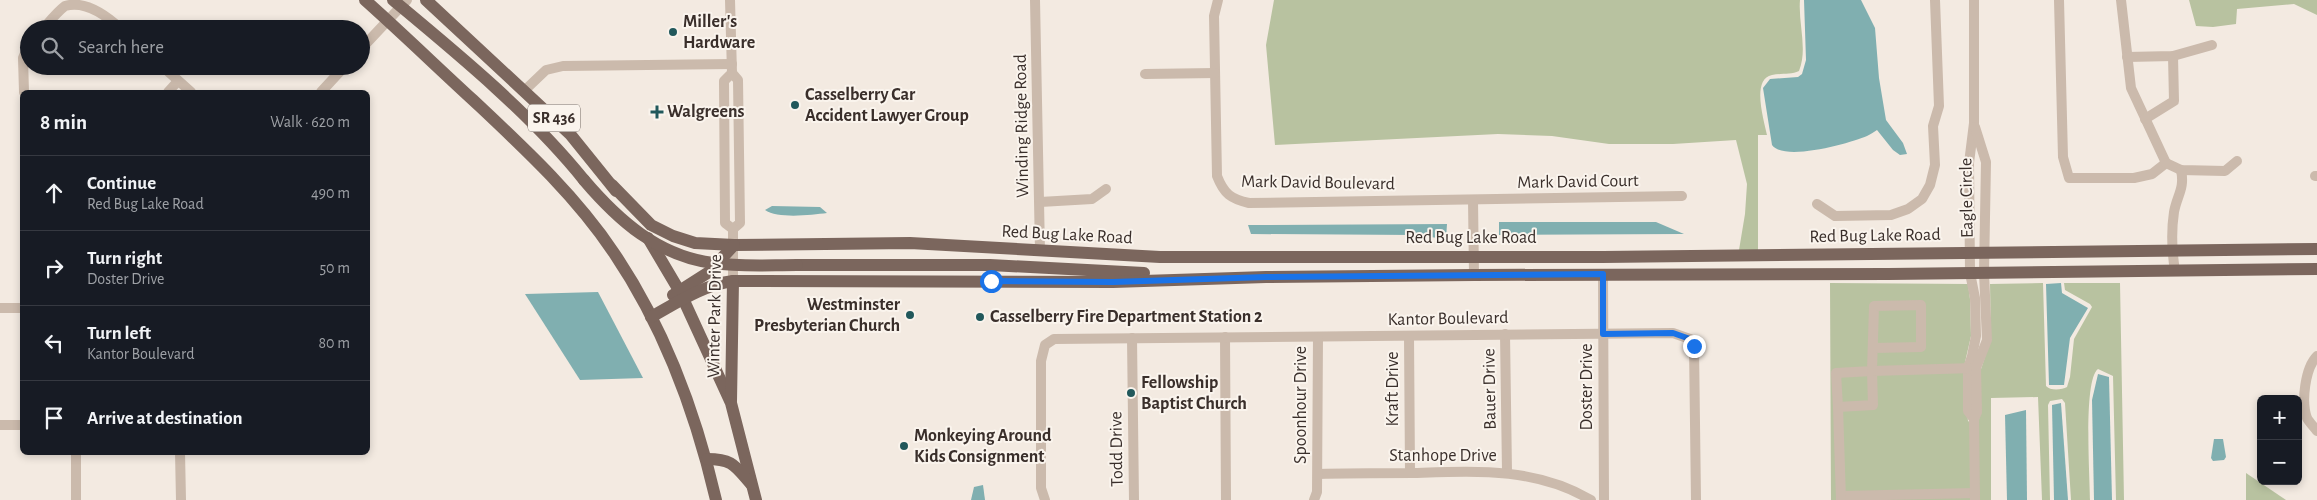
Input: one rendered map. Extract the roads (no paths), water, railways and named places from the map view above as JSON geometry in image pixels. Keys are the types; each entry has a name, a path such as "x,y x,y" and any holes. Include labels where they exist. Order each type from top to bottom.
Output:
{"main road":[{"name":"SR 436","path":"365,0 532,156 592,224 614,254 649,313 680,382 707,459 716,500"},
{"name":"SR 436","path":"426,0 526,90 570,134 612,185 660,256 682,296 731,403 755,494"},
{"path":"400,2 505,97 566,158 609,209 627,224 668,251 712,263 990,266 1266,277"},
{"path":"612,185 651,225 673,236 695,242 734,246"},
{"name":"Red Bug Lake Road","path":"682,296 734,246 910,243 1160,257 1717,255 2317,249"},
{"path":"1603,274 1622,263 1705,262 1717,255"},
{"name":"Red Bug Lake Road","path":"649,313 682,296 717,283 733,280 1113,282 1266,277 2175,272 2317,269"},
{"name":"Winter Park Drive","path":"731,403 733,280"},
{"path":"707,459 724,459 735,466 755,494"}],"street":[{"name":"Winter Park Drive","path":"730,0 732,68 738,80 740,223 733,229"},
{"name":"Winding Ridge Road","path":"1035,0 1040,251"},
{"name":"Mark David Boulevard","path":"1218,0 1214,16 1217,176 1226,194 1234,200 1249,203 1473,200"},
{"path":"1817,204 1835,216 1891,215 1908,209 1922,199 1930,185 1935,165 1934,126 1939,106 1935,0"},
{"name":"Eagle Circle","path":"1972,368 1976,336 1975,298 1970,273 1969,164 1974,123 1974,0"},
{"path":"2059,0 2062,157 2069,178 2134,178 2152,174 2166,163"},
{"path":"2122,0 2131,88 2166,163 2181,170 2225,172 2237,161"},
{"path":"52,20 66,5 77,2 86,2 98,7 112,20"},
{"path":"370,39 388,20 400,2"},
{"path":"2127,57 2173,56 2212,45"},
{"path":"2145,119 2174,101 2173,56"},
{"path":"526,90 546,70 563,66 732,68"},
{"name":"Winter Park Drive","path":"732,68 724,81 724,153 725,223 733,229 733,280"},
{"path":"1145,74 1216,72"},
{"path":"24,75 24,90"},
{"path":"172,75 189,90"},
{"path":"323,90 337,75"},
{"path":"170,90 178,81"},
{"name":"Eagle Circle","path":"1972,368 1986,340 1984,252 1986,162 1974,123"},
{"path":"2175,272 2172,250 2174,212 2184,183 2181,170"},
{"path":"1040,202 1092,199 1106,189"},
{"name":"Mark David Court","path":"1473,200 1682,196"},
{"path":"1473,200 1474,275"},
{"name":"Doster Drive","path":"1603,274 1604,500"},
{"path":"1838,407 1873,406 1874,306 1921,305 1921,347 1874,348"},
{"path":"0,308 20,308"},
{"name":"Kantor Boulevard","path":"1045,500 1041,488 1041,361 1045,345 1054,339 1673,333 1690,339 1694,346 1696,500"},
{"name":"Bauer Drive","path":"1505,334 1507,472"},
{"name":"Kraft Drive","path":"1409,336 1410,473"},
{"path":"1225,337 1226,500"},
{"name":"Spoonhour Drive","path":"1318,337 1318,474"},
{"name":"Todd Drive","path":"1132,338 1134,500"},
{"path":"2317,356 2307,374 2305,393 2307,418 2317,431"},
{"path":"1972,368 1968,411 1974,419 1975,496 1841,498 1836,373 1972,368"},
{"path":"0,425 20,425"},
{"path":"76,455 76,500"},
{"path":"180,455 180,500"},
{"name":"Stanhope Drive","path":"1318,474 1491,470 1557,484 1591,500"},
{"path":"1314,500 1318,492 1318,474"}],"water":[{"path":"1804,0 1861,0 1875,28 1879,78 1886,120 1903,143 1907,154 1900,155 1893,150 1877,130 1859,139 1818,150 1790,152 1779,150 1772,145 1763,88 1770,79 1798,77 1802,74 1806,60"},
{"path":"772,206 820,207 827,213 778,215 765,210"},
{"path":"1499,222 1656,222 1684,234 1499,235"},
{"path":"1447,224 1446,239 1414,235 1251,234 1248,225"},
{"path":"2061,283 2062,293 2088,308 2070,338 2064,385 2049,385 2046,284"},
{"path":"598,292 643,378 580,380 525,294"},
{"path":"2098,374 2109,377 2112,500 2094,500 2092,400"},
{"path":"2061,403 2068,500 2054,500 2052,405"},
{"path":"2026,410 2027,500 2007,500 2005,415"},
{"path":"2214,439 2223,439 2226,457 2224,460 2213,461 2211,458"},
{"path":"983,485 985,500 971,500 974,487"}],"place":[{"name":"Miller's Hardware","path":"673,32"},
{"name":"Casselberry Car Accident Lawyer Group","path":"795,105"},
{"name":"Walgreens","path":"657,112"},
{"name":"Westminster Presbyterian Church","path":"910,315"},
{"name":"Casselberry Fire Department Station 2","path":"980,317"},
{"name":"Fellowship Baptist Church","path":"1131,393"},
{"name":"Monkeying Around Kids Consignment","path":"904,446"}]}
